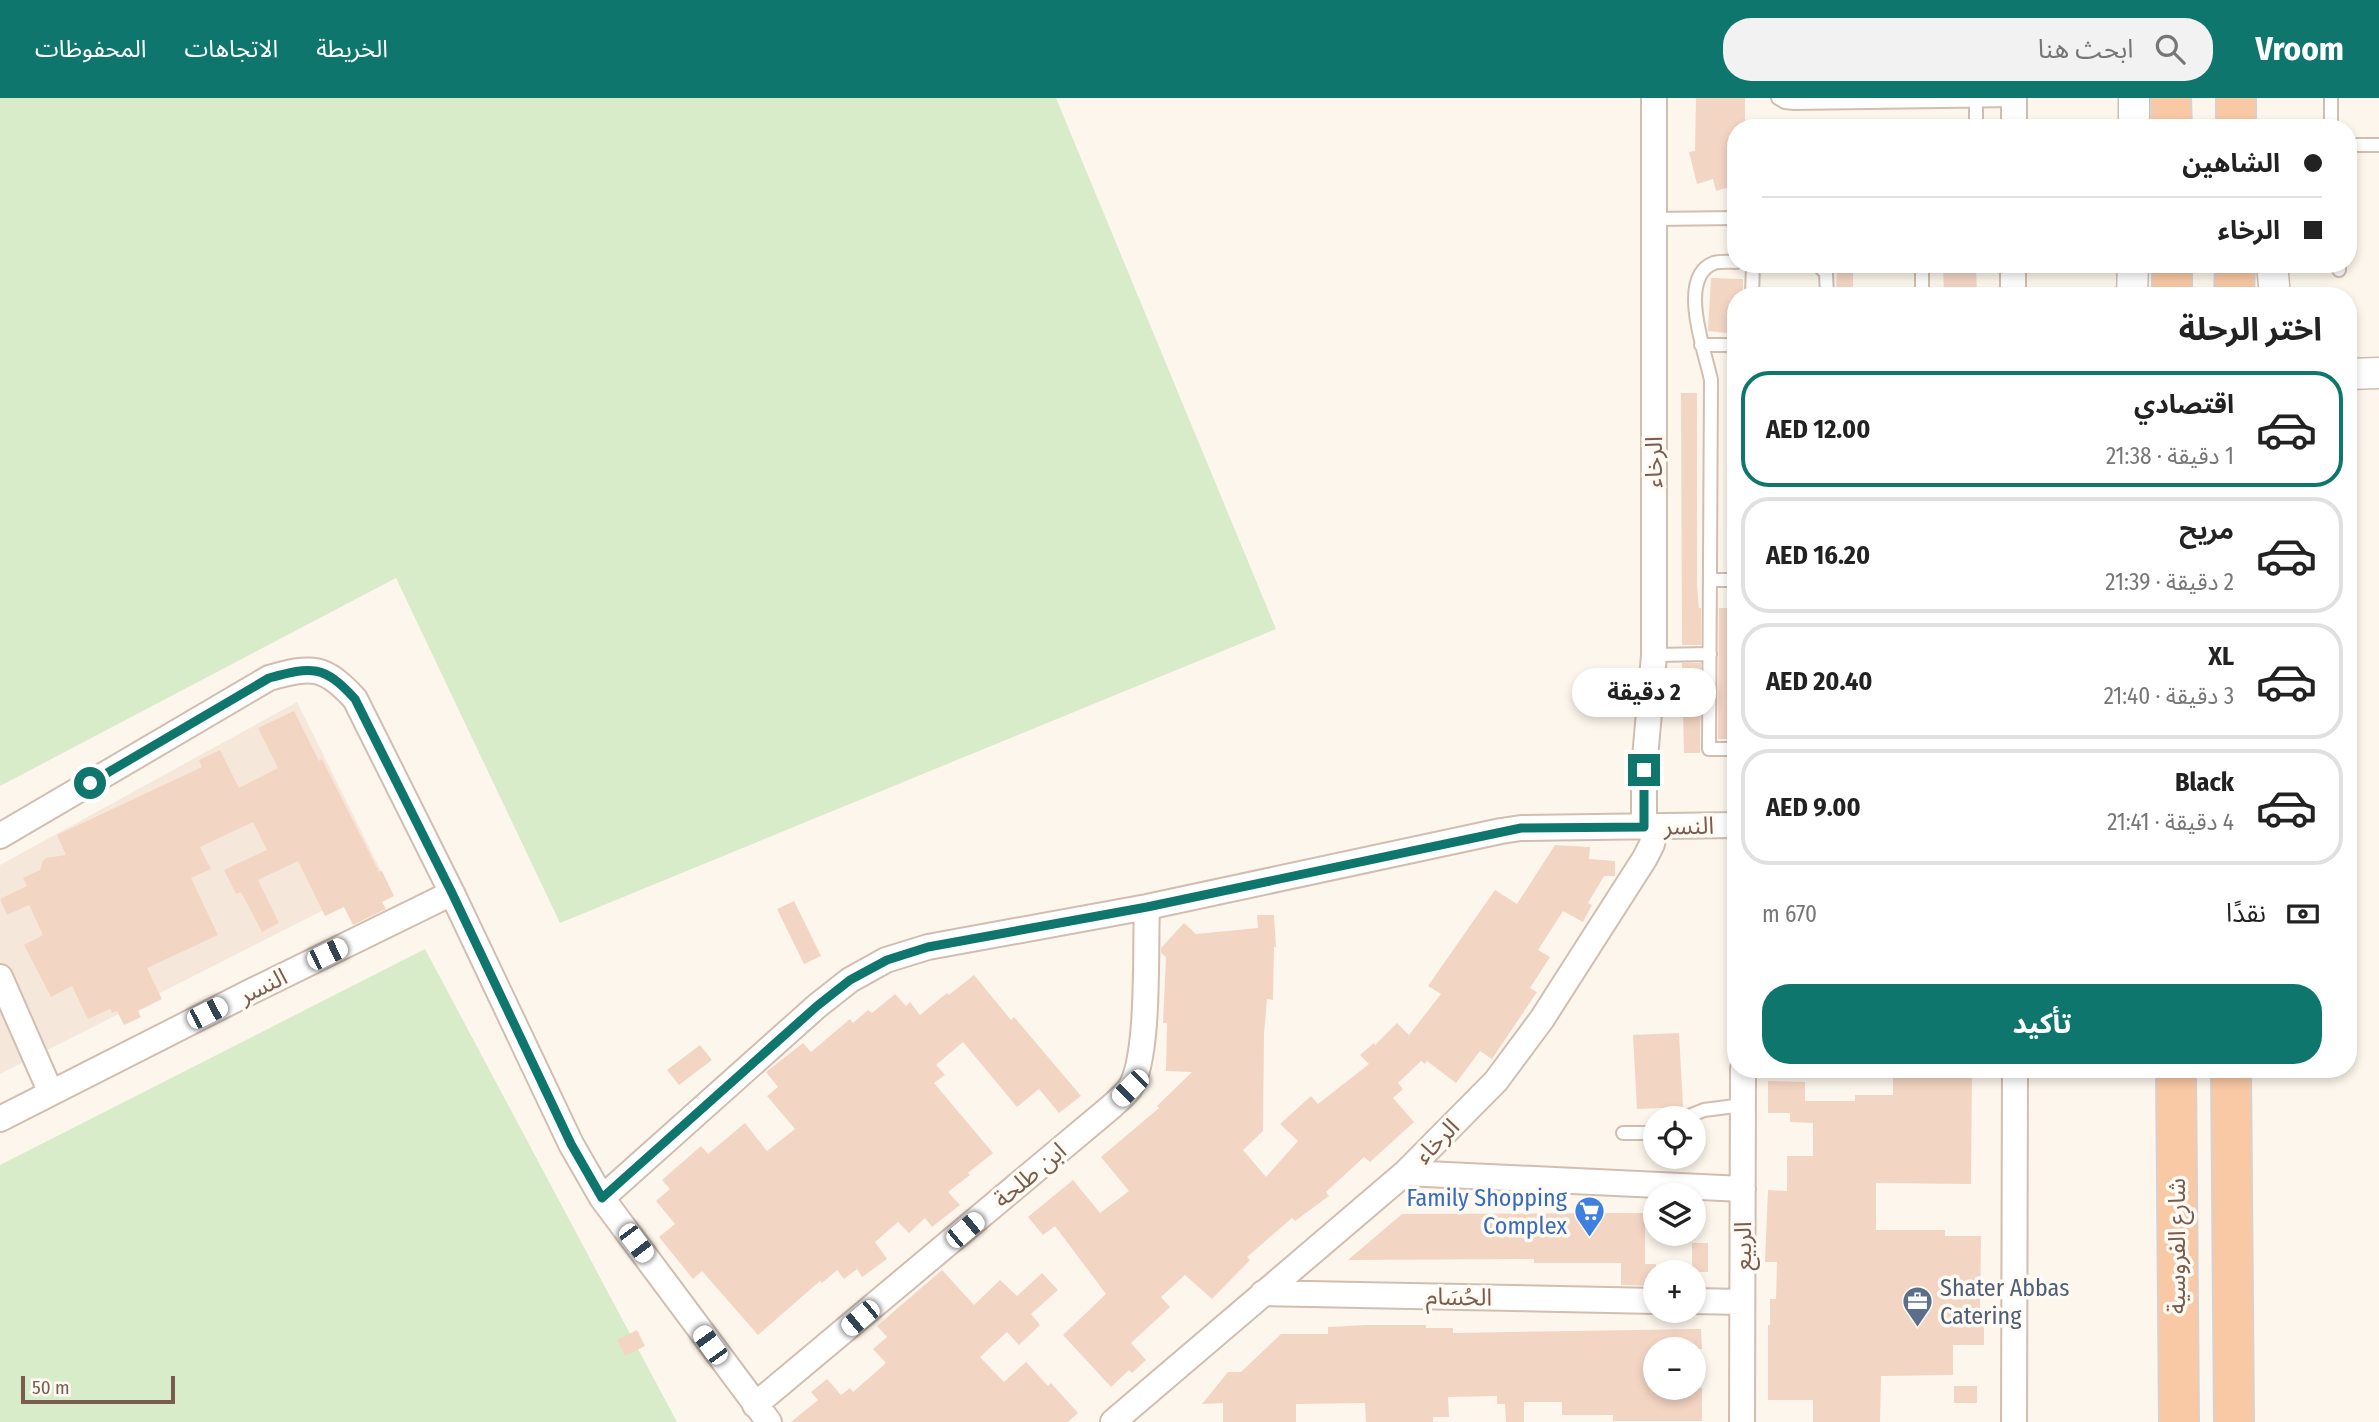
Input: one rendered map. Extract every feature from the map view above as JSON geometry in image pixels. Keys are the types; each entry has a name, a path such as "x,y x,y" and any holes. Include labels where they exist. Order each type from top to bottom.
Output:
{"highway":[{"path":"2171,98 2172,119"},
{"path":"2236,98 2236,119"},
{"name":"شارع الفروسية","path":"2176,1078 2179,1422"},
{"path":"2231,1078 2234,1422"}],"street":[{"name":"الرخاء","path":"1113,1422 1405,1173 1481,1097 1520,1052 1649,851 1644,770 1654,654 1654,98"},
{"path":"2134,98 2134,119"},
{"path":"2249,98 2252,119"},
{"path":"2014,99 2014,119"},
{"path":"2357,374 2379,373"},
{"name":"ابن طلحة","path":"0,836 269,678 294,671 316,670 338,680 355,699 452,893 571,1144 602,1198 762,1414 1130,1088 1143,1045 1147,907"},
{"name":"النسر","path":"602,1198 817,1006 850,980 887,960 928,947 1147,907 1521,828 1727,825"},
{"name":"النسر","path":"0,1119 452,893"},
{"path":"0,977 51,1093"},
{"name":"الربيع","path":"1742,1422 1743,1078"},
{"path":"2014,1422 2015,1078"},
{"path":"1405,1173 1743,1189"},
{"name":"الحُسَام","path":"1263,1293 1643,1301"},
{"path":"1706,1301 1742,1302"}],"lane":[{"path":"1778,98 1794,103 2014,99"},
{"path":"2331,98 2331,119"},
{"path":"1976,100 1976,119"},
{"path":"2357,145 2379,145"},
{"path":"1655,219 1727,218"},
{"path":"1727,262 1714,263 1703,271 1699,278 1696,317 1711,380 1709,749 1727,749"},
{"path":"1701,345 1727,345"},
{"path":"1710,580 1727,580"},
{"path":"1654,654 1710,653"},
{"path":"1706,1110 1743,1105"},
{"path":"1623,1133 1643,1133"}],"shaded area":[{"path":"297,702 385,879 0,1074 0,865"}],"green space":[{"path":"0,98 1056,98 1276,629 560,923 396,578 0,786"},
{"path":"425,949 677,1422 0,1422 0,1165"}],"building":[{"path":"1696,98 1745,98 1745,119 1727,119 1727,188 1716,191 1713,179 1697,184 1689,152 1695,151"},
{"path":"1837,273 1853,273 1853,287 1836,287"},
{"path":"1943,273 1976,273 1977,287 1944,287"},
{"path":"1711,278 1743,279 1743,287 1727,287 1727,333 1708,331"},
{"path":"1681,393 1697,393 1697,584 1701,608 1701,645 1682,645"},
{"path":"1719,608 1727,608 1727,739 1718,739"},
{"path":"1682,663 1701,663 1700,753 1684,753"},
{"path":"294,711 394,896 382,902 386,909 353,925 344,907 325,916 298,861 258,880 279,923 262,932 241,892 236,894 224,870 267,850 253,822 200,847 211,869 191,878 218,935 147,968 162,999 138,1011 141,1017 124,1025 117,1011 112,1013 110,1009 88,1019 72,986 51,997 24,945 43,935 29,905 7,915 0,899 27,886 23,878 40,870 46,858 66,855 57,835 202,767 199,760 220,750 239,788 278,768 258,728"},
{"path":"1555,845 1590,847 1589,859 1615,861 1615,876 1604,876 1588,903 1592,905 1583,922 1563,911 1538,950 1550,957 1530,988 1537,992 1492,1059 1480,1051 1456,1083 1427,1061 1425,1064 1421,1061 1398,1083 1403,1089 1393,1098 1414,1122 1370,1162 1364,1157 1326,1192 1329,1196 1295,1221 1292,1218 1247,1257 1250,1260 1212,1299 1185,1275 1161,1297 1170,1307 1131,1343 1146,1360 1132,1373 1129,1370 1111,1387 1063,1335 1106,1294 1055,1226 1043,1235 1028,1217 1073,1180 1100,1213 1129,1191 1101,1157 1159,1108 1157,1106 1192,1072 1166,1071 1167,1023 1163,1023 1166,957 1161,953 1161,948 1184,923 1196,934 1258,928 1257,915 1274,915 1276,947 1273,1000 1267,999 1264,1034 1263,1131 1243,1150 1266,1177 1298,1141 1280,1124 1311,1096 1318,1104 1369,1064 1360,1055 1374,1043 1375,1045 1397,1023 1409,1035 1441,994 1428,986 1495,890 1517,904"},
{"path":"794,901 821,956 804,964 777,909"},
{"path":"974,975 1011,1020 1014,1017 1081,1096 1059,1113 1039,1089 1017,1107 963,1042 936,1065 945,1075 934,1083 993,1153 948,1192 960,1205 932,1227 925,1218 909,1233 898,1222 875,1242 887,1259 862,1277 857,1269 844,1279 837,1270 822,1283 820,1281 758,1335 702,1271 693,1279 659,1237 675,1224 656,1201 670,1189 662,1180 701,1146 708,1154 745,1123 767,1151 795,1129 767,1096 778,1087 766,1072 803,1043 811,1052 850,1019 853,1023 868,1010 872,1013 895,994 906,1006 910,1002 920,1015"},
{"path":"1679,1033 1683,1106 1643,1106 1643,1109 1637,1109 1633,1035"},
{"path":"700,1045 712,1060 679,1085 667,1070"},
{"path":"1893,1078 1972,1078 1971,1184 1876,1183 1876,1230 1945,1230 1945,1236 1981,1236 1980,1313 1984,1313 1984,1345 1953,1345 1953,1375 1881,1376 1880,1422 1813,1422 1813,1400 1768,1400 1768,1325 1770,1299 1776,1299 1777,1262 1765,1262 1768,1190 1787,1191 1787,1156 1813,1156 1813,1123 1790,1122 1790,1113 1768,1113 1768,1081 1805,1082 1805,1101 1855,1101 1855,1095 1893,1095"},
{"path":"1643,1213 1643,1286 1621,1285 1621,1263 1534,1263 1534,1259 1348,1260 1402,1214"},
{"path":"1708,1243 1708,1272 1706,1260 1692,1260 1692,1246 1706,1246"},
{"path":"942,1270 974,1305 1000,1280 1017,1296 1042,1273 1058,1290 1031,1314 1040,1325 1019,1345 1007,1332 980,1357 1004,1382 1026,1362 1048,1386 1051,1383 1078,1413 1068,1422 791,1422 818,1400 811,1392 827,1379 841,1395 850,1388 853,1392 886,1363 873,1349 887,1337 877,1326"},
{"path":"1426,1325 1426,1328 1453,1328 1453,1333 1701,1329 1701,1337 1643,1337 1643,1400 1702,1400 1702,1421 1613,1421 1613,1415 1562,1415 1562,1402 1524,1402 1524,1422 1506,1422 1505,1404 1497,1404 1497,1396 1448,1397 1449,1417 1433,1417 1433,1422 1366,1422 1365,1403 1296,1404 1296,1422 1223,1422 1223,1403 1202,1404 1228,1372 1241,1372 1281,1334 1328,1334 1328,1327"},
{"path":"637,1330 645,1346 625,1356 617,1340"},
{"path":"1954,1386 1977,1386 1977,1403 1954,1403"}],"place":[{"name":"Family Shopping Complex","path":"1590,1239"},
{"name":"Shater Abbas Catering","path":"1917,1329"}],"route":[{"path":"90,783 269,678 294,671 316,670 338,680 355,699 452,893 571,1144 602,1198 817,1006 850,980 887,960 928,947 1147,907 1502,831 1521,828 1644,827 1644,770"}]}
